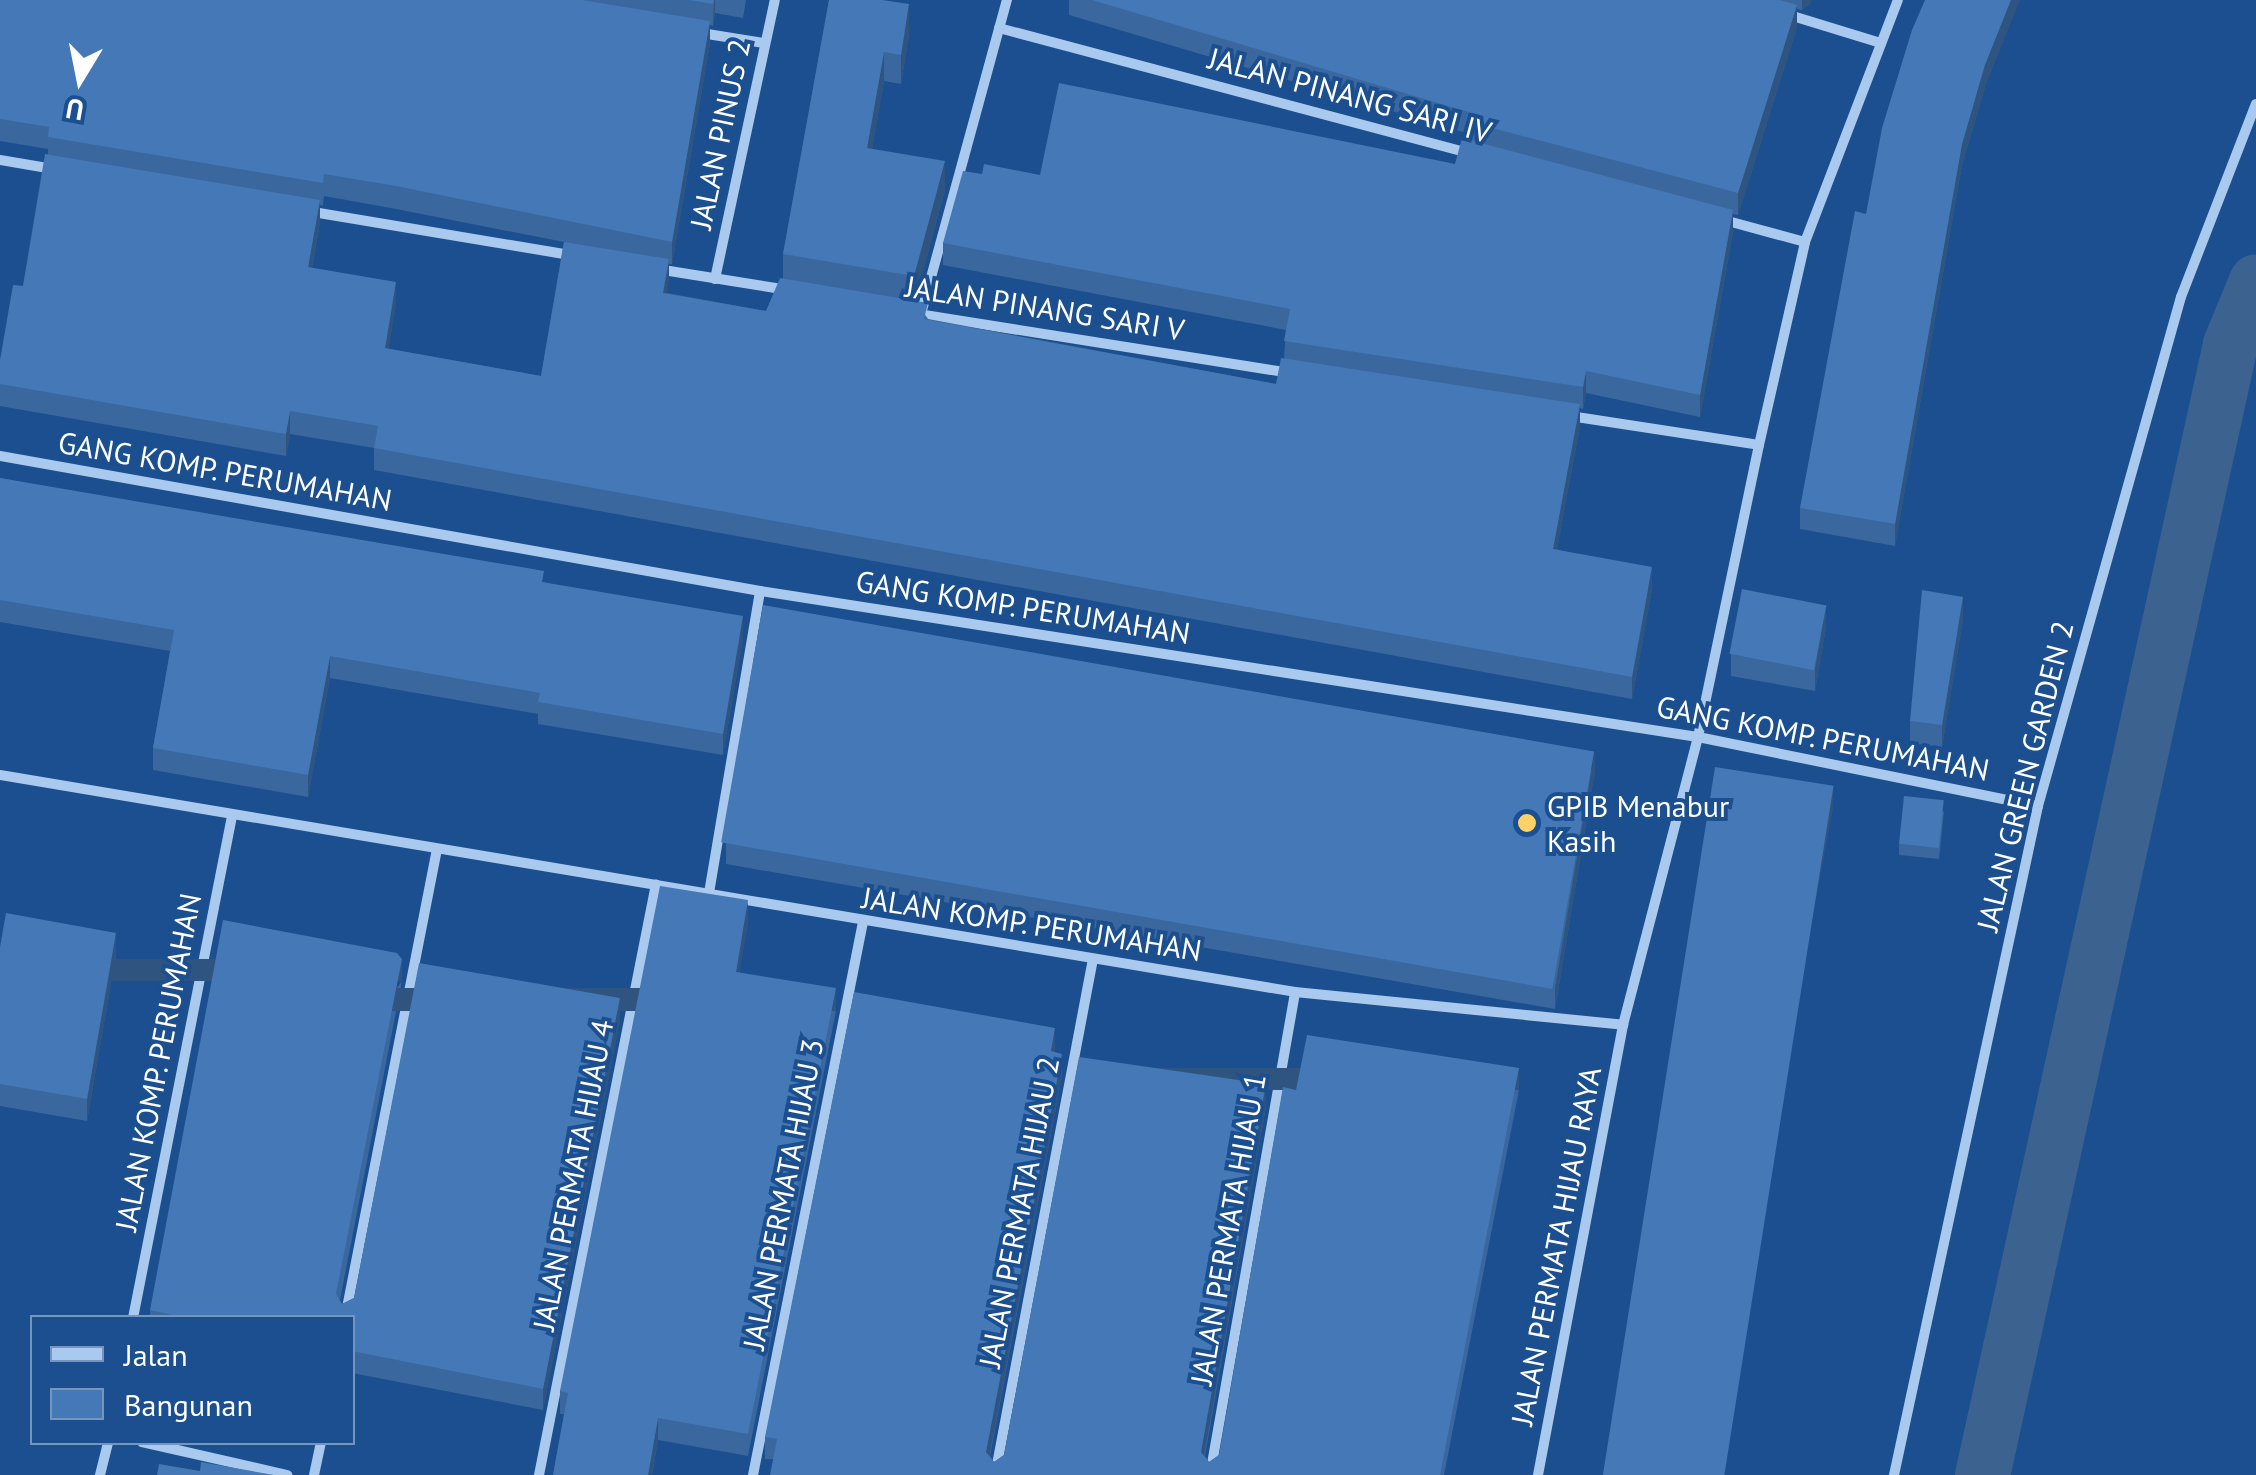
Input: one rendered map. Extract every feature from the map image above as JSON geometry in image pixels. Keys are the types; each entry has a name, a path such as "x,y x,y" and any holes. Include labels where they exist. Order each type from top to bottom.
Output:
{"street":[{"name":"JALAN PINUS 2","path":"715,279 774,0"},
{"path":"920,315 1007,0"},
{"path":"1623,1026 1698,737 1805,242 1898,0"},
{"path":"1774,11 1881,43"},
{"name":"JALAN PINANG SARI IV","path":"999,28 1478,155"},
{"path":"689,31 764,44"},
{"name":"JALAN GREEN GARDEN 2","path":"1894,1475 2038,806 2181,297 2256,104"},
{"path":"0,160 77,173"},
{"path":"290,208 580,256"},
{"path":"1709,216 1805,242"},
{"path":"638,266 810,294"},
{"name":"JALAN PINANG SARI V","path":"902,311 1310,376"},
{"path":"1564,415 1759,445"},
{"name":"GANG KOMP. PERUMAHAN","path":"0,456 760,591 1698,737 2038,806"},
{"path":"709,893 760,591"},
{"name":"JALAN KOMP. PERUMAHAN","path":"0,775 1295,992 1623,1026"},
{"name":"JALAN KOMP. PERUMAHAN","path":"134,1315 232,816"},
{"path":"346,1315 437,848"},
{"name":"JALAN PERMATA HIJAU 4","path":"539,1475 656,884"},
{"name":"JALAN PERMATA HIJAU 3","path":"753,1475 863,922"},
{"name":"JALAN PERMATA HIJAU 2","path":"995,1475 1093,959"},
{"name":"JALAN PERMATA HIJAU 1","path":"1210,1475 1295,992"},
{"name":"JALAN PERMATA HIJAU RAYA","path":"1538,1475 1623,1026"},
{"path":"100,1475 107,1445"},
{"path":"155,1445 287,1475"},
{"path":"314,1475 319,1445"}],"building":[{"path":"0,0 582,0 710,21 672,242 396,186 324,174 323,183 48,137 49,127 0,119"},
{"path":"829,0 909,4 901,55 884,52 867,148 945,161 914,276 783,254"},
{"path":"1092,0 1780,0 1797,5 1738,193 1466,121 1468,112"},
{"path":"1925,0 2011,0 1985,65 1962,144 1895,524 1800,508 1855,211 1866,214 1882,128"},
{"path":"1059,83 1455,164 1462,138 1733,210 1700,395 1586,371 1583,387 1284,341 1290,309 943,243 963,171 982,174 984,164 1040,175"},
{"path":"45,154 320,200 308,267 396,282 385,348 541,376 564,242 669,259 663,293 766,311 780,278 928,303 924,319 1276,384 1281,358 1580,404 1553,549 1652,567 1632,677 374,448 378,426 290,411 286,434 0,384 0,360 13,285 23,286"},
{"path":"0,478 544,571 542,582 743,616 723,734 538,702 540,693 330,656 308,775 153,748 174,630 0,600"},
{"path":"1742,589 1826,605 1814,670 1729,654"},
{"path":"1922,590 1963,597 1942,725 1910,721"},
{"path":"763,605 1594,752 1552,989 721,842"},
{"path":"1715,767 1834,786 1724,1475 1603,1475"},
{"path":"1904,796 1944,800 1939,848 1899,844"},
{"path":"660,886 748,900 736,972 836,988 748,1434 658,1418 648,1475 553,1475 568,1393 560,1391"},
{"path":"6,913 116,933 87,1099 0,1084 0,947"},
{"path":"223,920 397,953 402,959 336,1294 342,1304 354,1298 419,963 620,998 543,1389 355,1352 355,1315 172,1315 150,1310"},
{"path":"854,992 1055,1028 1051,1051 1062,1054 986,1452 994,1462 1004,1455 1079,1057 1266,1084 1201,1452 1209,1462 1219,1455 1283,1087 1296,1090 1307,1035 1519,1068 1440,1475 770,1475 777,1439 765,1437"},
{"path":"201,1462 274,1475 157,1475 159,1464 200,1471"}],"waterway":[{"path":"1982,1475 2230,344 2256,281"}],"place":[{"name":"GPIB Menabur Kasih","path":"1527,823"}]}
